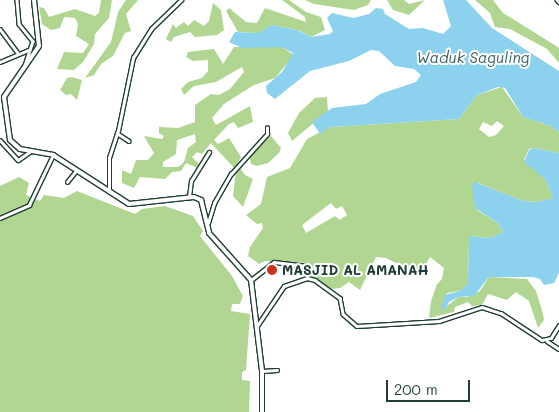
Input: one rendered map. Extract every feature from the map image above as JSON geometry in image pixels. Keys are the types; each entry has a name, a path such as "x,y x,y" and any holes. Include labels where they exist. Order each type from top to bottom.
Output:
{"main road":[{"path":"34,0 39,46 7,89 3,100 10,140 16,147 53,156 109,192 133,204 189,197 197,197 203,202 207,227 211,236 251,280 262,371 262,412"}],"street":[{"path":"17,0 21,27 33,40 25,65"},
{"path":"109,192 107,171 136,50 181,0"},
{"path":"0,29 20,54"},
{"path":"0,62 29,49"},
{"path":"207,227 214,203 230,174 267,134 267,128"},
{"path":"117,133 129,141"},
{"path":"0,140 18,160 32,150"},
{"path":"189,197 191,181 209,152"},
{"path":"0,218 29,205 53,156"},
{"path":"67,182 77,170"},
{"path":"251,280 274,262 309,266"},
{"path":"257,326 284,286 307,278 314,279 339,298 343,314 357,326 439,321 486,307 501,313 537,339 547,341 559,349"},
{"path":"547,341 559,325"},
{"path":"262,371 277,370"}],"green space":[{"path":"101,0 112,0 109,18 95,34 94,44 83,62 74,70 57,69 64,52 83,53 89,44 76,36 78,24 75,18 64,17 60,28 51,30 42,24 39,7 44,8 49,17 75,9 95,16 99,13"},
{"path":"126,0 138,0 126,14 131,31 125,33 113,56 101,64 94,75 85,78 111,42 118,12"},
{"path":"282,0 289,0 306,12 321,17 325,30 311,37 298,30 272,25 258,33 238,32 226,11 229,8 246,22 257,23 265,8 306,22 305,17"},
{"path":"305,0 371,0 368,5 354,10 314,4"},
{"path":"387,0 404,0 409,4 425,0 409,15 393,10"},
{"path":"475,0 493,0 503,13 559,48 559,63 547,49 510,29 495,27 490,13"},
{"path":"213,3 221,10 224,30 217,35 195,37 190,32 174,37 171,42 166,39 173,24 176,28 184,22 188,26 194,20 204,26 209,21"},
{"path":"234,47 282,47 294,55 275,78 254,85 224,104 212,118 216,125 250,106 253,122 238,128 234,122 229,124 214,140 218,144 229,138 241,157 237,164 245,175 253,179 243,207 233,196 236,170 211,143 202,154 197,152 192,157 199,164 197,168 186,163 181,171 172,172 165,179 140,177 134,188 122,183 122,170 131,174 136,160 148,160 154,153 144,136 162,139 164,136 159,133 159,127 178,128 195,122 195,105 211,94 219,95 230,89 244,72 242,67 216,82 194,86 184,95 181,89 188,82 202,78 208,71 208,60 193,61 186,57 188,52 214,49 223,64","holes":["195,134 196,142 188,148 184,162 178,167 163,167 163,162 176,154 177,140"]},
{"path":"72,77 82,80 77,100 71,94 66,95 60,90 67,78"},
{"path":"502,87 523,117 551,126 559,132 559,153 534,148 529,149 524,160 545,179 553,198 537,202 523,201 478,183 473,188 477,210 498,223 503,232 490,238 469,236 468,284 460,291 447,293 443,302 447,306 458,297 468,297 480,291 489,277 527,279 536,291 543,314 544,320 538,328 529,301 516,292 507,300 488,294 482,305 472,306 468,302 455,307 454,312 429,318 431,301 437,284 442,279 444,268 430,257 420,275 386,258 376,257 360,290 349,282 340,288 332,289 304,276 304,268 309,267 309,263 265,261 259,264 248,256 250,247 263,228 262,223 257,224 246,215 261,204 267,177 290,168 307,139 330,127 459,119 477,95","holes":["497,121 504,126 496,135 489,137 479,129 483,122 492,126","331,203 336,209 342,206 347,215 340,220 335,216 306,233 302,225"]},
{"path":"327,97 328,111 292,141 288,133 299,113 315,98"},
{"path":"271,136 281,148 279,153 268,163 257,166 251,164 249,156"},
{"path":"19,177 29,183 26,195 40,201 44,195 64,198 77,191 135,214 142,209 165,206 193,216 203,231 200,236 232,276 243,296 240,304 232,304 231,311 250,314 246,370 242,372 242,380 250,381 249,412 0,412 0,186"}],"water":[{"name":"Waduk Saguling","path":"443,0 466,0 492,28 559,71 559,132 551,126 523,117 505,88 498,87 477,95 459,119 330,127 320,134 312,122 332,108 366,104 380,94 416,82 421,75 414,69 395,66 379,51 371,50 349,61 310,71 275,99 267,93 266,86 282,72 293,53 282,47 242,48 229,42 235,32 258,33 272,25 297,30 311,37 330,34 333,31 327,18 332,13 353,18 369,14 376,8 383,9 385,14 409,29 423,28 443,34 451,26"},
{"path":"534,148 559,153 559,273 554,283 544,285 540,279 533,277 489,277 474,296 458,297 449,302 445,310 441,308 445,295 460,291 468,284 469,236 490,238 503,232 498,223 475,208 472,185 475,182 523,201 537,202 553,198 545,179 524,162 529,150"}],"place":[{"name":"MASJID AL AMANAH","path":"272,270"}]}
